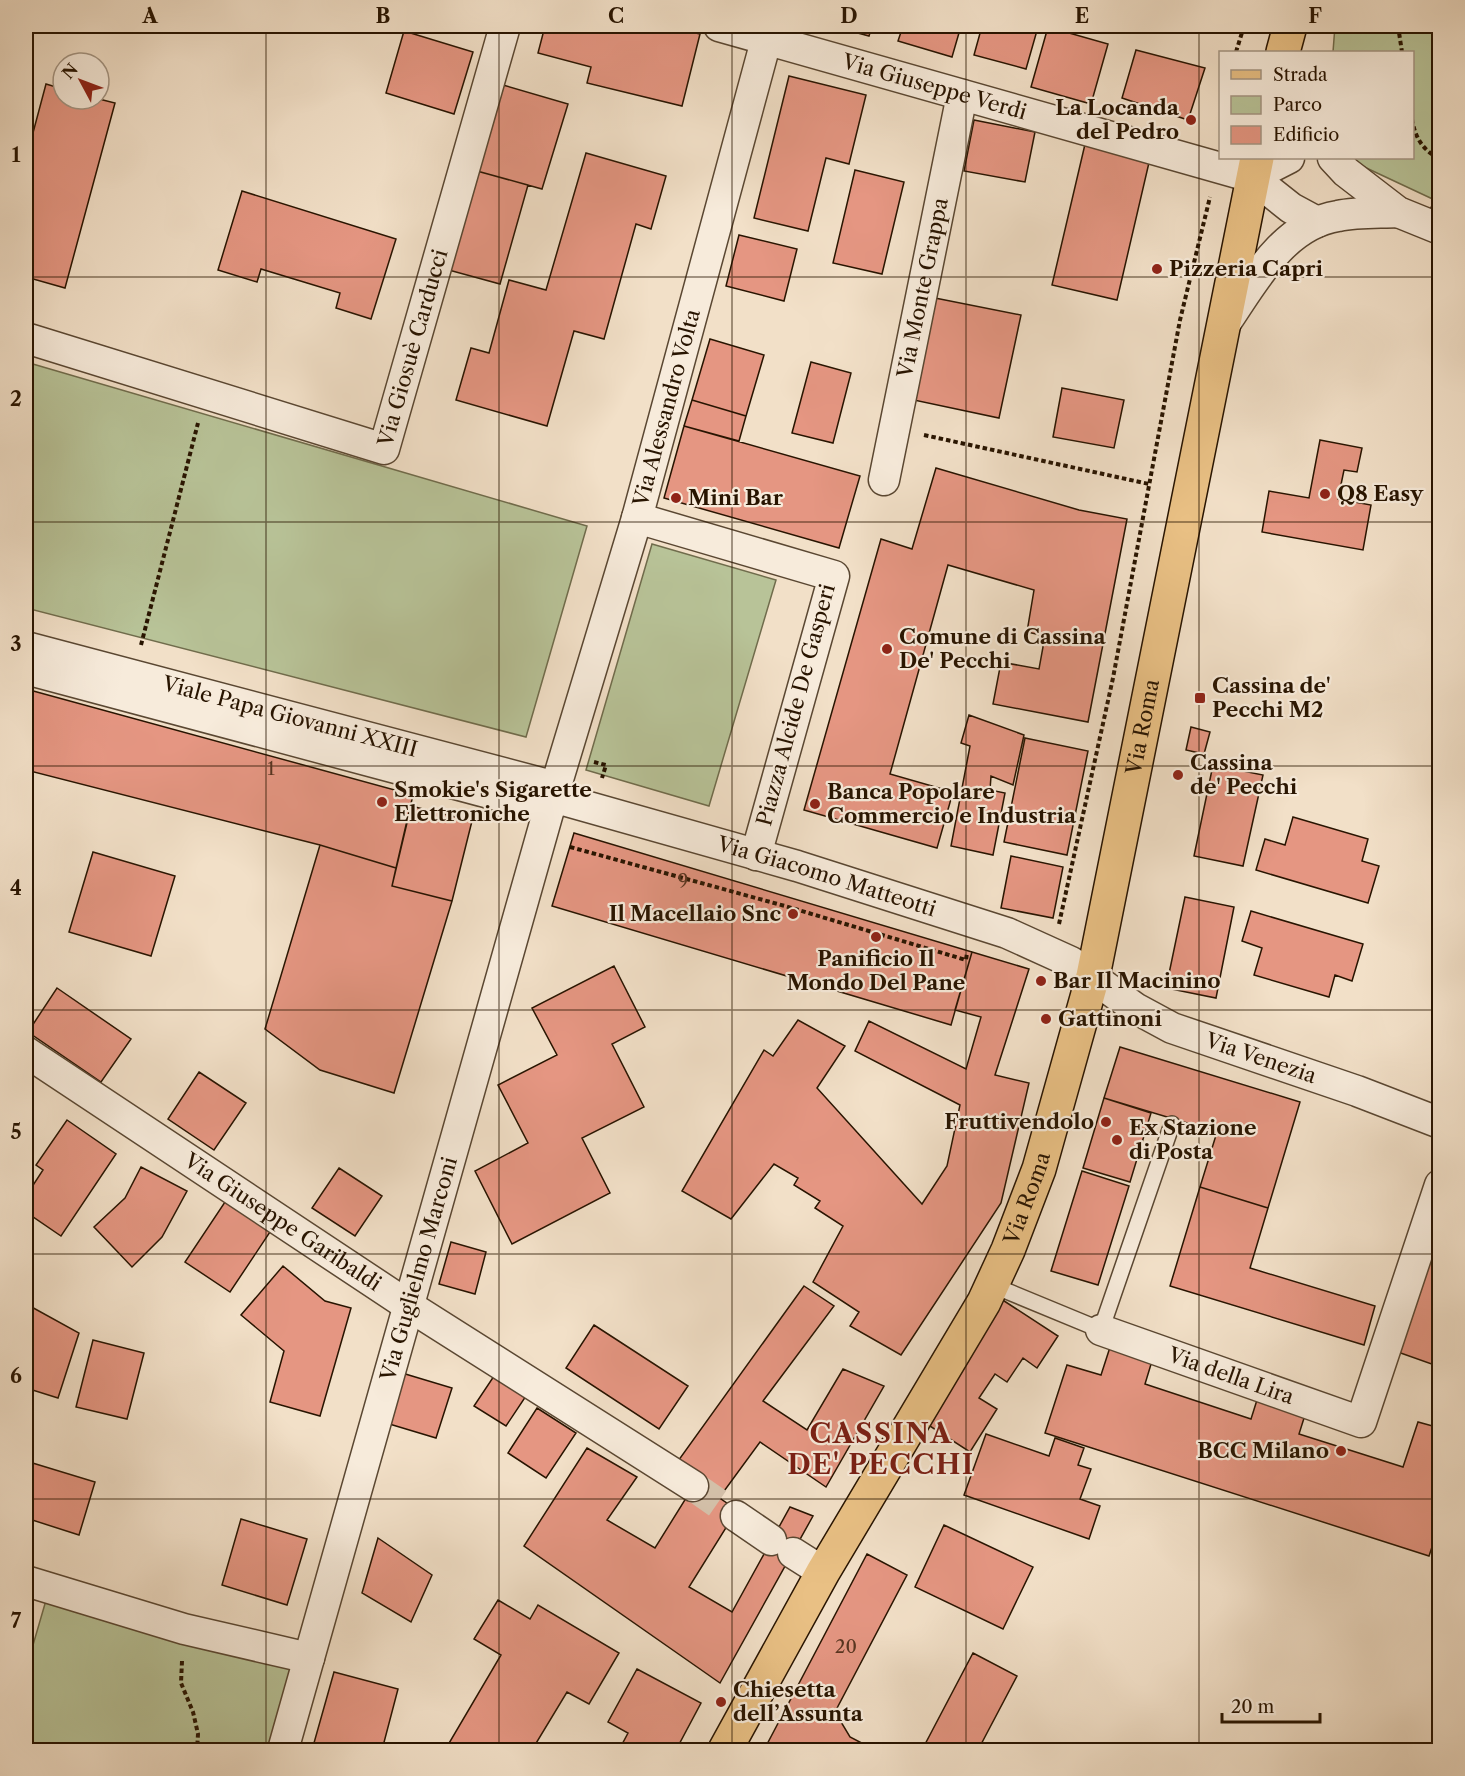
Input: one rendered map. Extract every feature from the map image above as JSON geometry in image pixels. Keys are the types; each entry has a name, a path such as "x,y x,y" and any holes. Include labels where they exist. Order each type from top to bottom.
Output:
{"main road":[{"name":"Via Roma","path":"725,1750 823,1572 992,1285 1039,1169 1093,976 1254,167"}],"street":[{"name":"Via Giosuè Carducci","path":"26,338 384,448 505,26"},
{"name":"Via Giuseppe Verdi","path":"719,26 769,32 962,95 1218,167 1254,167"},
{"name":"Via Alessandro Volta","path":"552,798 637,518 769,32"},
{"name":"Via Monte Grappa","path":"884,480 962,95"},
{"path":"1285,159 1254,167 1290,208 1317,222"},
{"path":"1332,160 1398,212"},
{"path":"1221,330 1280,248 1292,237 1317,222 1337,216 1398,212 1437,220"},
{"name":"Piazza Alcide De Gasperi","path":"637,518 834,576 756,855"},
{"name":"Viale Papa Giovanni XXIII","path":"26,647 133,675 552,798"},
{"name":"Viale Papa Giovanni XXIII","path":"26,669 552,798"},
{"name":"Via Giacomo Matteotti","path":"552,798 756,855 1007,933 1046,949 1093,976"},
{"name":"Via Guglielmo Marconi","path":"283,1750 552,798"},
{"name":"Via Venezia","path":"1093,976 1135,1008 1172,1028 1357,1091 1440,1124"},
{"name":"Via Giuseppe Garibaldi","path":"26,1052 409,1306 693,1486"},
{"name":"Via della Lira","path":"1101,1330 1361,1422 1440,1185"},
{"path":"736,1515 823,1572"},
{"path":"26,1581 184,1629 309,1658"}],"lane":[{"path":"992,1285 1101,1330 1173,1124"}],"path":[{"path":"1236,51 1244,26"},
{"path":"1398,26 1402,51"},
{"path":"1414,128 1415,136 1430,154 1440,159"},
{"path":"1046,949 1052,925 1059,926 1113,678 1180,320 1218,167"},
{"path":"133,675 206,394"},
{"path":"894,429 1149,484"},
{"path":"570,847 785,906 966,960 967,953 972,954"},
{"path":"184,1629 181,1683 193,1712 198,1734 197,1750"}],"green space":[{"path":"1335,26 1439,26 1439,202 1351,159 1414,159 1414,51 1333,51"},
{"path":"26,362 587,526 526,737 26,608"},
{"path":"652,544 776,580 709,806 586,770"},
{"path":"49,1590 312,1660 285,1750 26,1750 26,1669"}],"building":[{"path":"545,26 666,26 700,34 682,106 587,83 591,67 538,53"},
{"path":"832,26 872,26 869,36"},
{"path":"903,26 961,26 952,57 898,41"},
{"path":"982,26 1038,27 1026,69 974,55"},
{"path":"1048,27 1108,44 1091,104 1031,87"},
{"path":"404,31 473,52 454,114 386,93"},
{"path":"1136,50 1205,68 1188,120 1122,98"},
{"path":"789,76 866,95 849,164 826,158 808,231 754,218"},
{"path":"46,84 51,85 51,111 111,111 111,102 115,103 65,288 26,277 26,159"},
{"path":"503,85 568,104 542,189 477,171"},
{"path":"974,120 1035,132 1025,182 964,171"},
{"path":"1086,140 1151,154 1117,300 1052,285"},
{"path":"586,153 666,176 651,229 636,224 604,339 574,331 547,426 456,400 471,348 489,353 509,280 546,290"},
{"path":"473,170 528,185 500,284 445,269"},
{"path":"855,170 904,182 882,274 833,263"},
{"path":"242,191 396,239 371,319 336,308 340,293 261,269 257,282 218,270"},
{"path":"739,235 797,249 784,301 726,286"},
{"path":"930,297 1021,315 999,418 909,399"},
{"path":"710,339 764,355 746,416 692,400"},
{"path":"811,362 851,373 833,443 792,433"},
{"path":"1062,388 1124,400 1114,448 1053,437"},
{"path":"692,400 746,416 739,441 684,426"},
{"path":"684,426 860,476 839,548 664,498"},
{"name":"Q8 Easy","path":"1320,440 1362,448 1357,472 1344,470 1338,499 1371,505 1363,550 1262,532 1269,491 1309,498"},
{"name":"Comune di Cassina De' Pecchi","path":"936,468 1079,510 1127,519 1088,722 993,704 1001,662 1039,669 1045,636 1027,632 1034,590 948,565 890,774 953,792 937,848 804,810 881,539 912,549"},
{"path":"26,689 413,795 396,868 320,845 26,770"},
{"path":"969,715 1024,735 1013,785 991,776 990,790 1005,793 993,855 951,846 970,746 961,743"},
{"path":"1191,727 1210,732 1204,754 1186,750"},
{"path":"1025,738 1088,751 1067,855 1004,842"},
{"path":"1213,765 1263,775 1243,866 1194,856"},
{"path":"411,806 472,821 452,901 392,886"},
{"path":"1293,817 1368,839 1362,861 1379,866 1368,903 1256,870 1265,839 1285,845"},
{"path":"574,833 972,952 951,1025 552,906"},
{"path":"320,845 396,868 392,886 452,901 394,1093 320,1070 265,1029"},
{"path":"93,852 175,876 151,956 69,932"},
{"path":"1011,856 1063,867 1053,918 1001,908"},
{"path":"1185,897 1234,907 1216,998 1166,988"},
{"path":"1251,911 1363,944 1352,981 1335,975 1329,997 1254,975 1262,948 1242,941"},
{"path":"972,952 1029,969 995,1075 1029,1083 1001,1203 901,1355 850,1326 859,1312 813,1282 843,1226 815,1208 820,1201 794,1185 798,1178 774,1164 731,1219 682,1191 764,1050 773,1056 798,1020 845,1046 817,1088 922,1204 947,1166 960,1105 855,1051 869,1021 966,1069 981,1017 955,1010"},
{"path":"614,966 645,1027 612,1044 644,1107 582,1138 610,1193 512,1244 475,1171 528,1143 498,1085 557,1055 532,1008"},
{"path":"57,988 131,1039 101,1082 28,1032"},
{"path":"1120,1047 1300,1102 1268,1208 1200,1187 1217,1132 1104,1098"},
{"path":"199,1072 246,1103 214,1150 168,1119"},
{"name":"Ex Stazione di Posta","path":"1104,1098 1151,1113 1130,1182 1083,1168"},
{"path":"67,1120 116,1154 61,1236 26,1212 26,1196 43,1170 36,1165"},
{"path":"141,1167 187,1191 162,1237 132,1267 94,1227 125,1198"},
{"path":"339,1168 382,1196 355,1236 312,1208"},
{"path":"1082,1171 1129,1186 1098,1285 1051,1271"},
{"path":"1200,1187 1268,1208 1250,1268 1375,1306 1364,1345 1170,1286"},
{"path":"227,1199 272,1229 230,1292 185,1262"},
{"path":"1437,1234 1440,1235 1440,1367 1395,1351"},
{"path":"451,1242 486,1252 475,1294 439,1284"},
{"path":"283,1266 325,1301 351,1308 320,1416 270,1402 284,1351 241,1315"},
{"path":"804,1286 834,1306 763,1401 807,1430 843,1369 884,1386 826,1487 760,1442 719,1498 673,1468"},
{"path":"998,1297 1058,1336 1037,1368 1023,1358 1007,1382 995,1374 979,1398 997,1409 970,1452 919,1419"},
{"path":"28,1305 79,1333 58,1398 26,1388 26,1367 29,1354 26,1351 26,1308"},
{"path":"594,1325 688,1386 659,1429 566,1368"},
{"path":"1113,1338 1155,1351 1145,1384 1251,1419 1257,1400 1305,1415 1299,1434 1403,1467 1418,1422 1440,1428 1440,1467 1433,1488 1440,1490 1440,1523 1429,1556 1045,1433 1067,1365 1101,1375"},
{"path":"93,1340 144,1353 127,1419 76,1407"},
{"path":"402,1373 452,1388 436,1438 386,1423"},
{"path":"494,1376 526,1396 506,1426 474,1406"},
{"path":"537,1408 576,1433 546,1478 508,1453"},
{"path":"986,1434 1049,1456 1055,1438 1084,1448 1078,1465 1091,1469 1080,1499 1100,1506 1089,1539 964,1495"},
{"path":"587,1448 637,1477 607,1520 655,1548 696,1482 737,1510 689,1587 732,1612 790,1507 813,1516 720,1683 524,1546"},
{"path":"26,1461 95,1482 79,1535 26,1518"},
{"path":"241,1519 307,1539 287,1605 222,1585"},
{"path":"944,1525 1033,1567 1003,1629 915,1587"},
{"path":"378,1538 432,1575 411,1622 362,1593"},
{"path":"867,1554 907,1575 835,1712 850,1737 875,1750 764,1750"},
{"path":"498,1600 530,1619 538,1605 619,1653 589,1704 567,1692 532,1750 445,1750 501,1655 474,1639"},
{"path":"973,1653 1017,1676 978,1750 922,1750"},
{"path":"637,1669 701,1703 676,1750 619,1750 628,1733 608,1722"},
{"path":"334,1672 398,1689 382,1750 312,1750"}],"tunnel":[{"path":"693,1486 736,1516"}],"place":[{"name":"La Locanda del Pedro","path":"1191,120"},
{"name":"Pizzeria Capri","path":"1157,269"},
{"name":"Q8 Easy","path":"1325,494"},
{"name":"Mini Bar","path":"676,498"},
{"name":"Comune di Cassina De' Pecchi","path":"887,649"},
{"name":"Cassina de' Pecchi M2","path":"1200,698"},
{"name":"Cassina de' Pecchi","path":"1178,775"},
{"name":"Smokie's Sigarette Elettroniche","path":"382,802"},
{"name":"Banca Popolare Commercio e Industria","path":"815,804"},
{"name":"Il Macellaio Snc","path":"793,914"},
{"name":"Panificio Il Mondo Del Pane","path":"876,937"},
{"name":"Bar Il Macinino","path":"1041,981"},
{"name":"Gattinoni","path":"1046,1019"},
{"name":"Fruttivendolo","path":"1106,1122"},
{"name":"Ex Stazione di Posta","path":"1117,1140"},
{"name":"BCC Milano","path":"1341,1451"},
{"name":"Chiesetta dell’Assunta","path":"721,1702"}],"district":[{"name":"CASSINA DE' PECCHI","path":"881,1450"}]}
